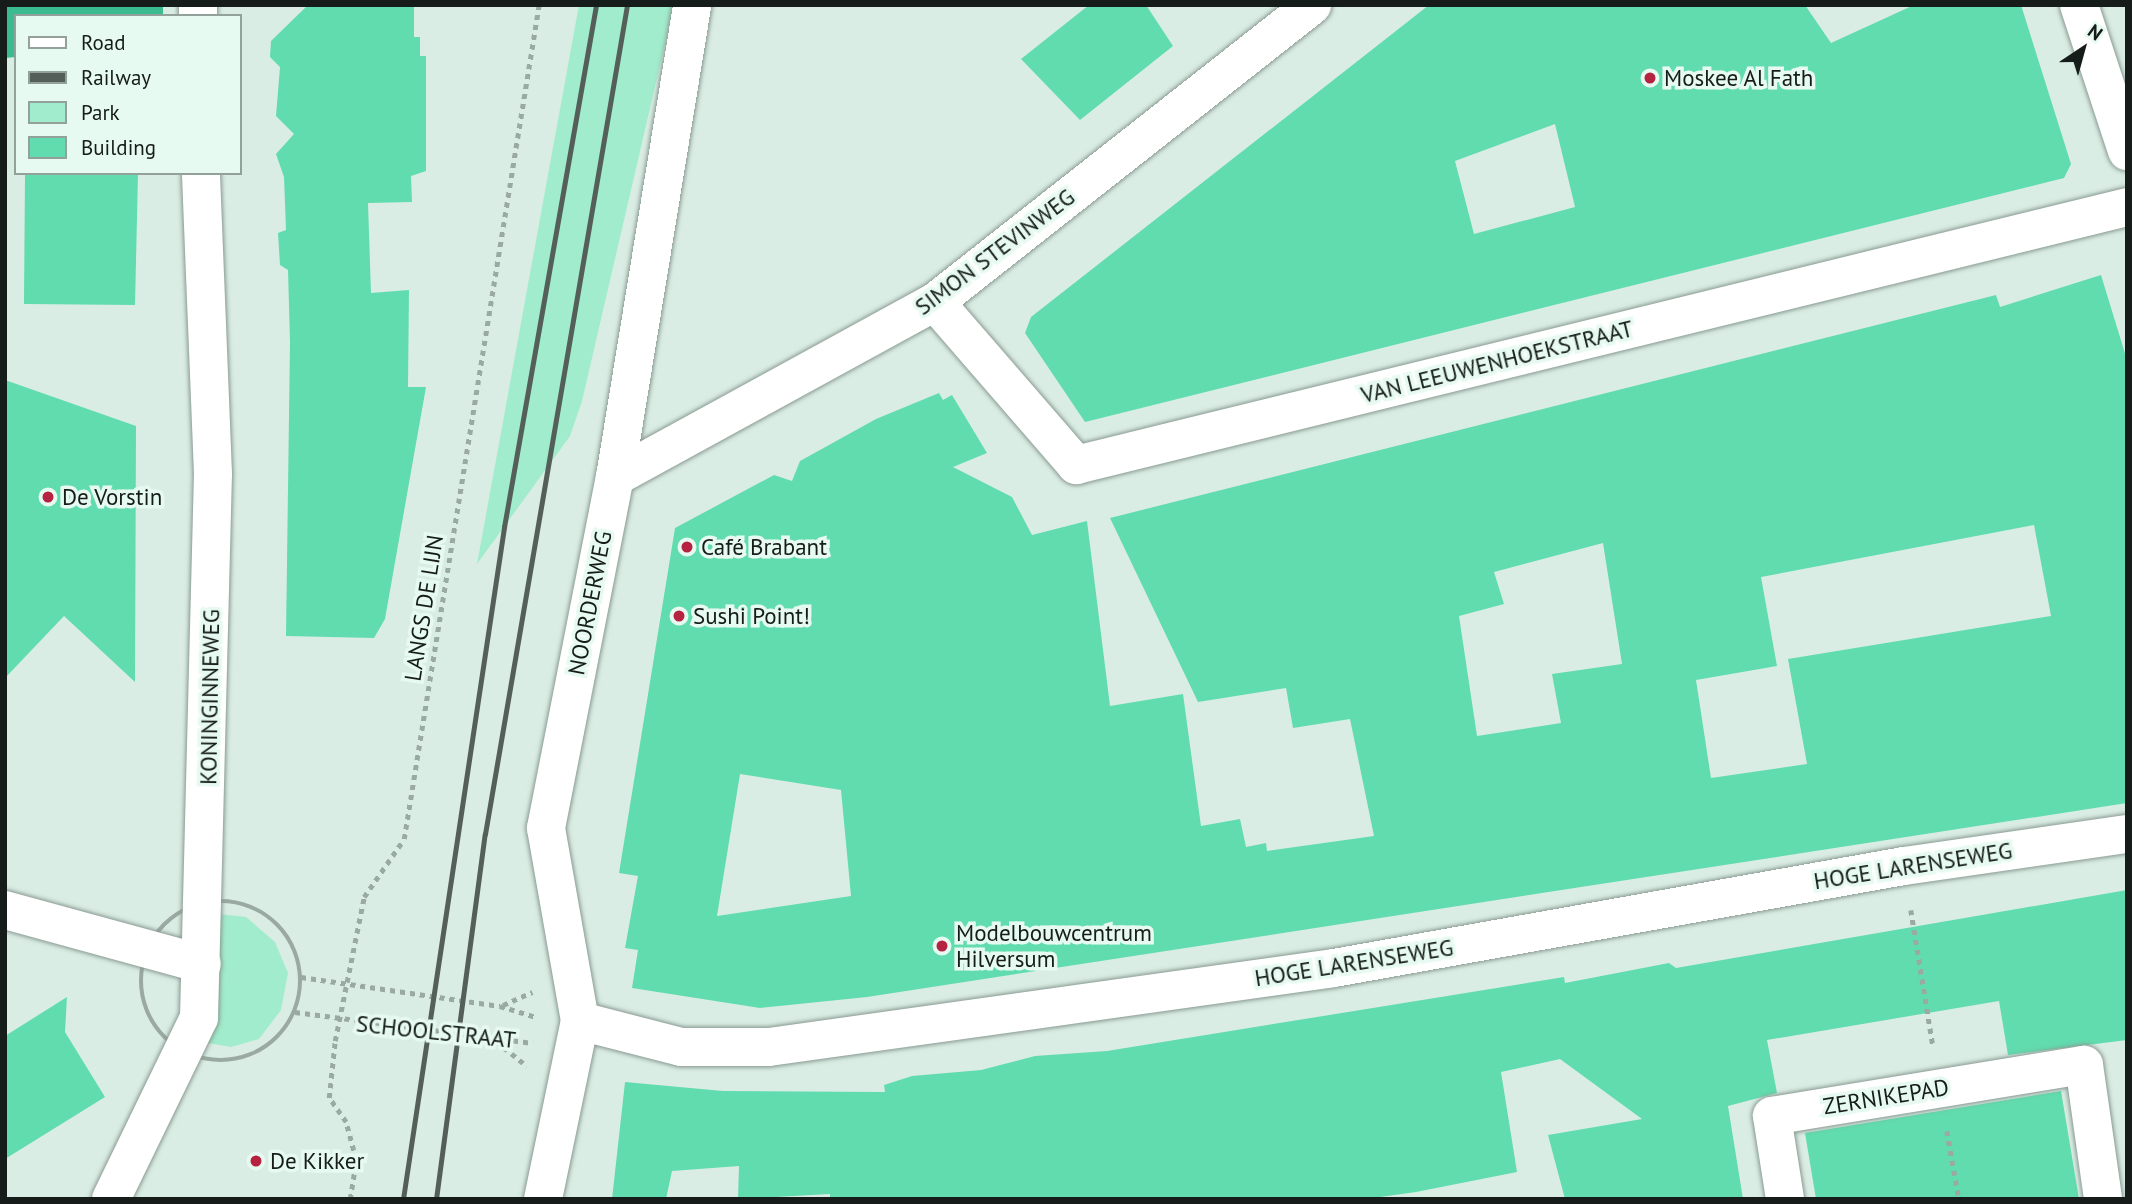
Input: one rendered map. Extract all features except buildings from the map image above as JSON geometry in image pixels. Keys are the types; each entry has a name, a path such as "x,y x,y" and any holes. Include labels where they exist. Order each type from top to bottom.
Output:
{"street":[{"name":"NOORDERWEG","path":"543,1199 579,1037 546,828 677,171 692,5"},
{"name":"SIMON STEVINWEG","path":"615,477 935,302 1312,5"},
{"path":"2079,5 2127,150"},
{"name":"KONINGINNEWEG","path":"111,1199 187,1054 199,1018 213,474 201,175"},
{"name":"VAN LEEUWENHOEKSTRAAT","path":"935,302 1076,465 2127,207"},
{"name":"HOGE LARENSEWEG","path":"579,1037 681,1047 769,1047 1334,968 1904,866 2127,834"},
{"path":"5,910 202,964"},
{"name":"ZERNIKEPAD","path":"1785,1199 1772,1116 2084,1065 2103,1199"}],"path":[{"name":"LANGS DE LIJN","path":"350,1199 356,1160 346,1122 329,1098 339,1021 364,897 404,839 539,5"},
{"path":"1904,866 1959,1199"},
{"name":"SCHOOLSTRAAT","path":"301,977 579,1037"},
{"name":"SCHOOLSTRAAT","path":"295,1012 339,1021 579,1037"}],"green space":[{"path":"5,5 163,5 163,14 14,14 14,57 5,58"},
{"path":"579,5 674,5 582,401 570,436 477,564"},
{"path":"219,914 246,917 275,942 288,973 281,1010 259,1039 231,1047 202,1042"}],"railway":[{"path":"403,1199 504,527 596,5"},
{"path":"436,1199 485,834 627,5"}],"place":[{"name":"Moskee Al Fath","path":"1650,78"},
{"name":"De Vorstin","path":"48,497"},
{"name":"Café Brabant","path":"687,547"},
{"name":"Sushi Point!","path":"679,616"},
{"name":"Modelbouwcentrum Hilversum","path":"942,946"},
{"name":"De Kikker","path":"256,1161"}]}
